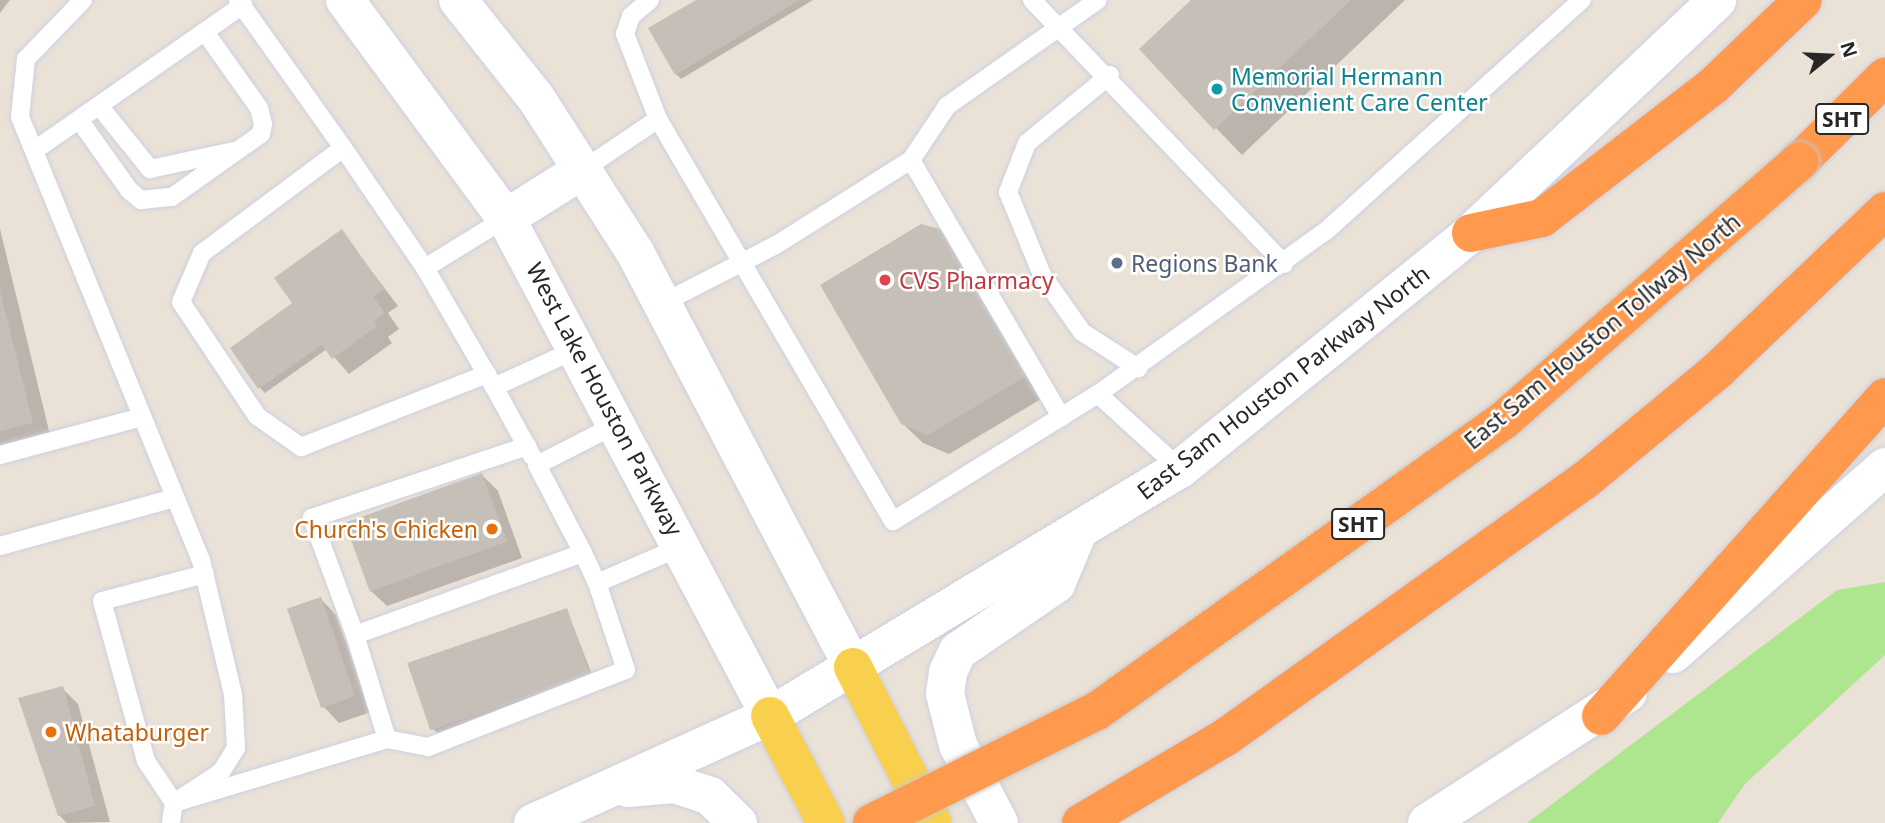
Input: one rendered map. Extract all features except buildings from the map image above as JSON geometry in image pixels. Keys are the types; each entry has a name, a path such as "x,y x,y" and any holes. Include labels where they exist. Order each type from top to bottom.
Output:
{"highway":[{"path":"1471,233 1542,218 1713,86 1803,0"},
{"name":"East Sam Houston Tollway North","path":"872,823 1097,711 1504,420 1800,161 1885,77"},
{"path":"1081,823 1226,737 1584,481 1717,371 1874,222"},
{"path":"1601,716 1885,397"}],"main road":[{"name":"West Lake Houston Parkway","path":"345,0 506,218 580,347 826,823"},
{"path":"458,0 583,169 661,304 933,823"},
{"name":"East Sam Houston Parkway North","path":"533,823 771,716 1180,468 1471,233 1717,0"},
{"path":"506,218 583,169"},
{"path":"1427,823 1601,716 1885,467"},
{"path":"999,823 958,745 945,694 948,672 958,651 1056,584 1078,532"},
{"path":"605,790 674,784 710,796 738,823"}],"lane":[{"path":"83,0 26,59 20,117 205,574 233,694 236,748 221,772 174,803"},
{"path":"650,0 631,16 625,34 658,119 893,521 1138,368 1284,264 1405,165 1582,0"},
{"path":"1032,0 1064,26 1284,264"},
{"path":"661,304 740,261 911,160 947,106 1098,0"},
{"path":"35,150 205,32 240,3 425,268 527,446 583,553 597,583 626,670 428,747 387,738 174,803"},
{"path":"80,121 141,200 172,197 261,134 262,117 205,32"},
{"path":"1110,75 1027,143 1008,192 1042,275 1082,332 1138,368"},
{"path":"100,107 150,169 166,170 199,153 236,151"},
{"path":"583,169 658,119"},
{"path":"343,148 202,253 181,302 257,416 301,447 580,347"},
{"path":"911,160 1061,417"},
{"path":"425,268 506,218"},
{"path":"1098,394 1180,468"},
{"path":"0,455 142,417"},
{"path":"537,465 620,423"},
{"path":"387,738 355,635 312,518 527,446"},
{"path":"0,546 174,498"},
{"path":"597,583 683,546"},
{"path":"355,635 583,553"},
{"path":"171,823 174,803 146,761 102,601 205,574"}],"green space":[{"path":"1885,582 1885,655 1745,784 1718,823 1527,823 1837,590"}],"place":[{"name":"Memorial Hermann Convenient Care Center","path":"1217,89"},
{"name":"Regions Bank","path":"1117,263"},
{"name":"CVS Pharmacy","path":"885,280"},
{"name":"Church's Chicken","path":"492,529"},
{"name":"Whataburger","path":"51,732"}]}
